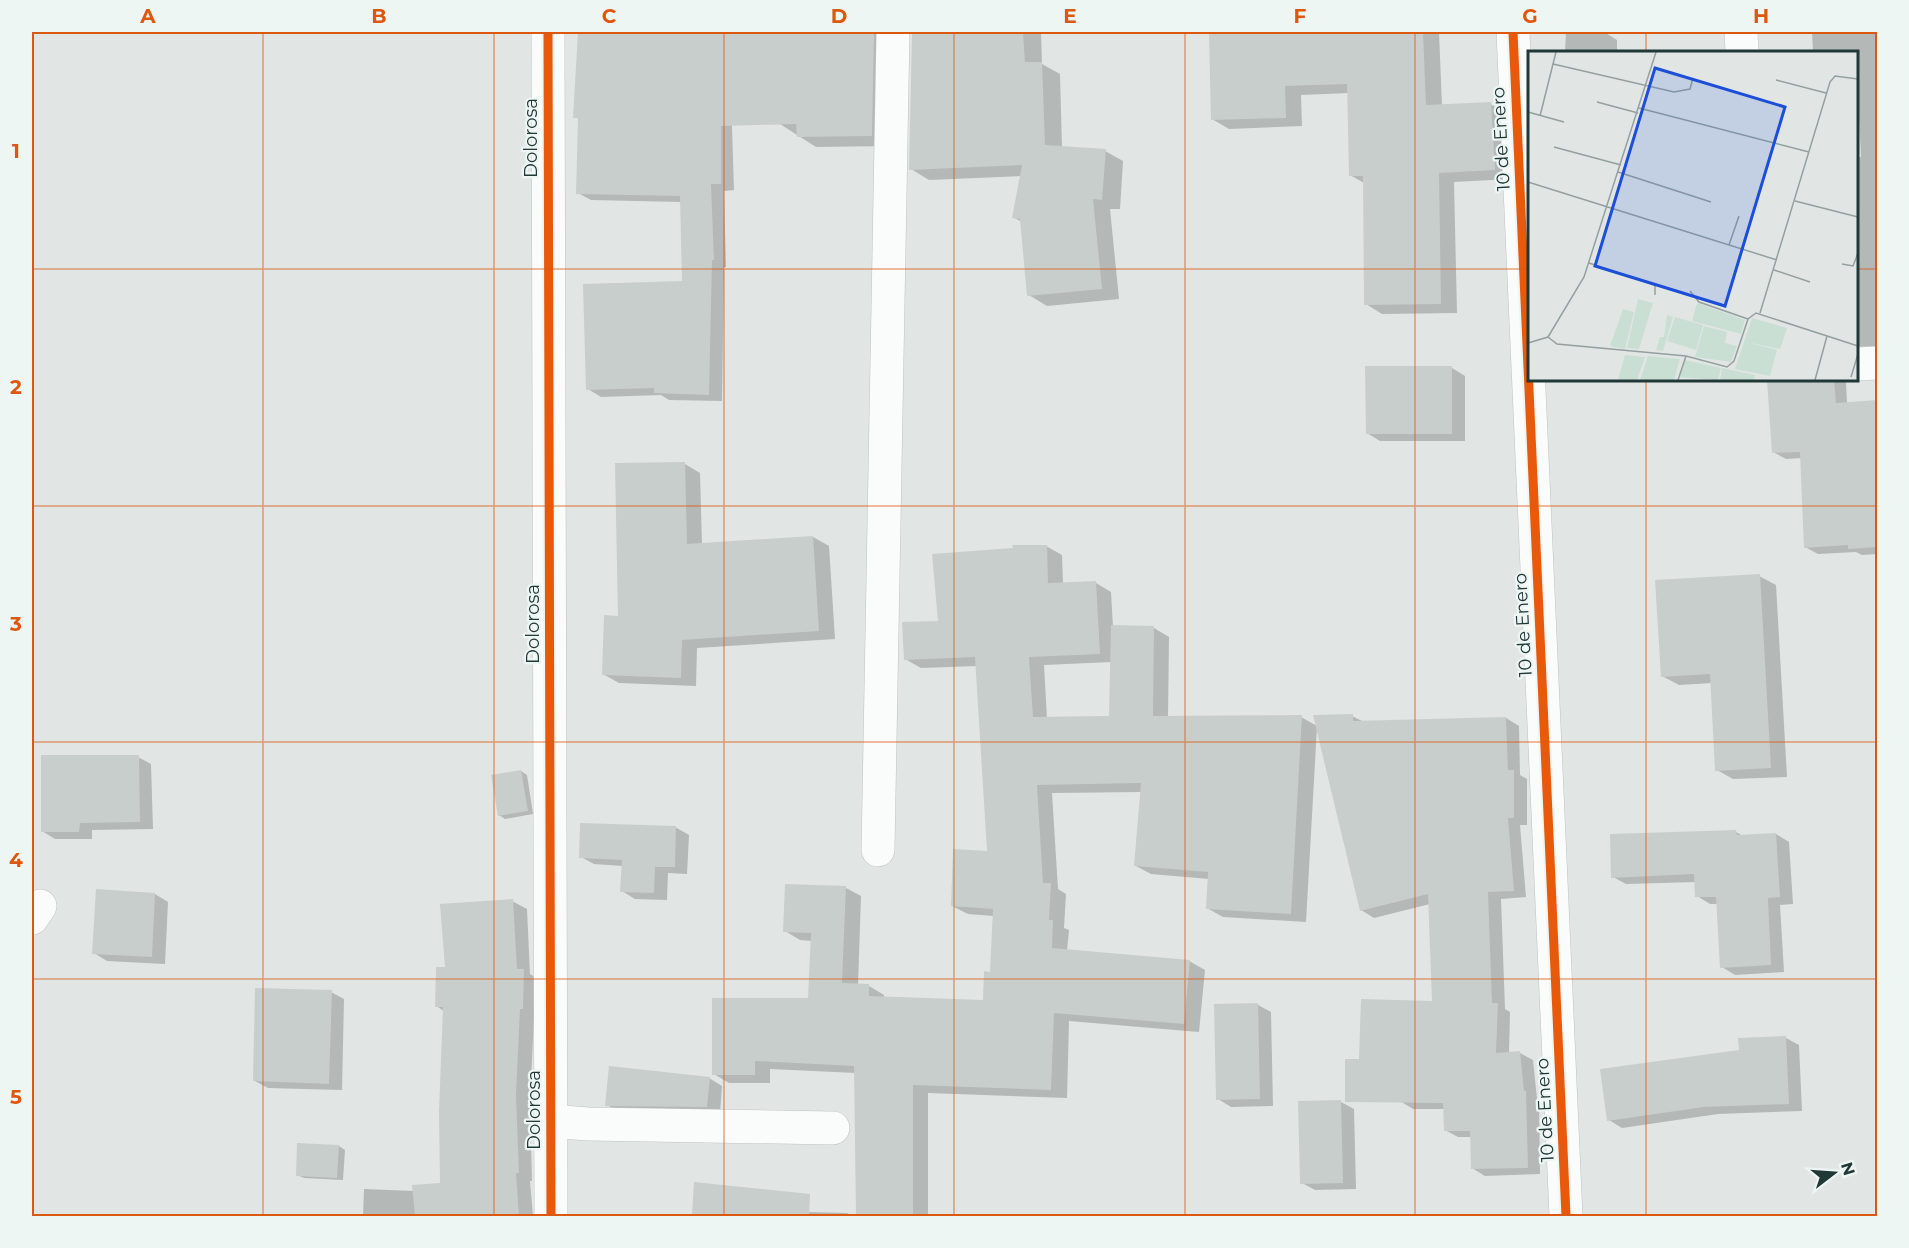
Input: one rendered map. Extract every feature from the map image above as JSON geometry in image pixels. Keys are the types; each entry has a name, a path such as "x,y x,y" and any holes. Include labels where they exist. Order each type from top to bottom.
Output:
{"street":[{"name":"Dolorosa","path":"548,32 550,1216"},
{"path":"878,850 893,32"},
{"name":"10 de Enero","path":"1513,32 1528,367"},
{"path":"1741,32 1742,51"},
{"path":"1858,364 1878,363"},
{"name":"10 de Enero","path":"1529,381 1566,1216"},
{"path":"550,1121 588,1124 833,1128"}],"building":[{"path":"578,32 874,32 872,136 797,137 796,124 721,126 721,184 711,184 714,260 712,260 709,395 654,393 654,388 586,390 583,284 682,281 680,196 576,194 578,118 573,118"},
{"path":"912,32 1023,32 1025,62 1042,62 1045,145 1106,149 1102,200 1093,199 1102,289 1027,296 1020,219 1012,218 1022,165 909,170"},
{"path":"1209,32 1423,32 1426,105 1491,102 1495,170 1439,173 1441,304 1364,305 1363,176 1349,176 1347,84 1285,86 1286,118 1211,120"},
{"path":"1365,366 1452,366 1452,434 1366,434"},
{"path":"1767,381 1834,381 1836,403 1878,400 1878,547 1848,549 1848,545 1804,548 1800,452 1772,453"},
{"path":"685,462 687,544 813,536 819,631 682,640 681,678 602,675 604,615 618,616 615,463"},
{"path":"1012,545 1047,545 1048,583 1096,581 1100,654 1029,657 1033,717 1109,716 1111,625 1154,626 1153,716 1302,715 1291,914 1206,909 1208,872 1134,866 1141,783 1037,785 1043,883 1051,883 1049,920 1053,920 1052,948 1190,960 1184,1024 1054,1013 1051,1090 913,1085 913,1216 856,1216 854,1066 755,1061 755,1075 712,1075 712,998 808,998 811,933 783,932 785,884 846,886 842,983 869,984 869,996 983,1000 984,971 990,972 993,909 951,906 953,849 987,851 975,657 904,660 902,622 938,621 932,554 1013,548"},
{"path":"1760,574 1771,768 1715,771 1710,674 1661,677 1655,580"},
{"path":"1353,714 1353,721 1506,717 1508,770 1514,770 1514,818 1508,818 1514,891 1488,892 1492,1003 1498,1003 1496,1053 1520,1051 1524,1091 1526,1091 1528,1168 1471,1169 1470,1131 1444,1131 1443,1103 1345,1102 1345,1059 1359,1059 1361,999 1432,1001 1428,894 1360,911 1313,715"},
{"path":"41,755 139,755 140,822 80,823 79,832 41,832"},
{"path":"521,770 528,811 498,816 491,775"},
{"path":"580,823 676,826 675,867 655,867 654,893 620,892 622,860 579,858"},
{"path":"1736,830 1737,835 1776,833 1780,897 1768,898 1771,965 1720,968 1716,897 1695,897 1694,874 1611,878 1610,834"},
{"path":"96,889 155,893 152,957 92,954"},
{"path":"513,899 517,969 524,969 516,1095 519,1173 516,1173 519,1216 415,1216 412,1185 440,1183 439,1112 443,1007 435,1007 436,967 445,967 440,904"},
{"path":"255,988 332,990 329,1084 253,1081"},
{"path":"1258,1003 1260,1099 1216,1100 1214,1004"},
{"path":"1786,1036 1789,1104 1704,1107 1607,1121 1600,1069 1739,1050 1738,1038"},
{"path":"609,1066 710,1077 707,1107 605,1106"},
{"path":"1341,1100 1343,1183 1300,1184 1298,1101"},
{"path":"297,1143 339,1145 337,1178 296,1176"},
{"path":"694,1182 810,1194 809,1216 692,1215"}],"cycle path":[{"path":"548,32 551,1216"},
{"path":"1513,32 1528,367"},
{"path":"1529,381 1566,1216"}]}
